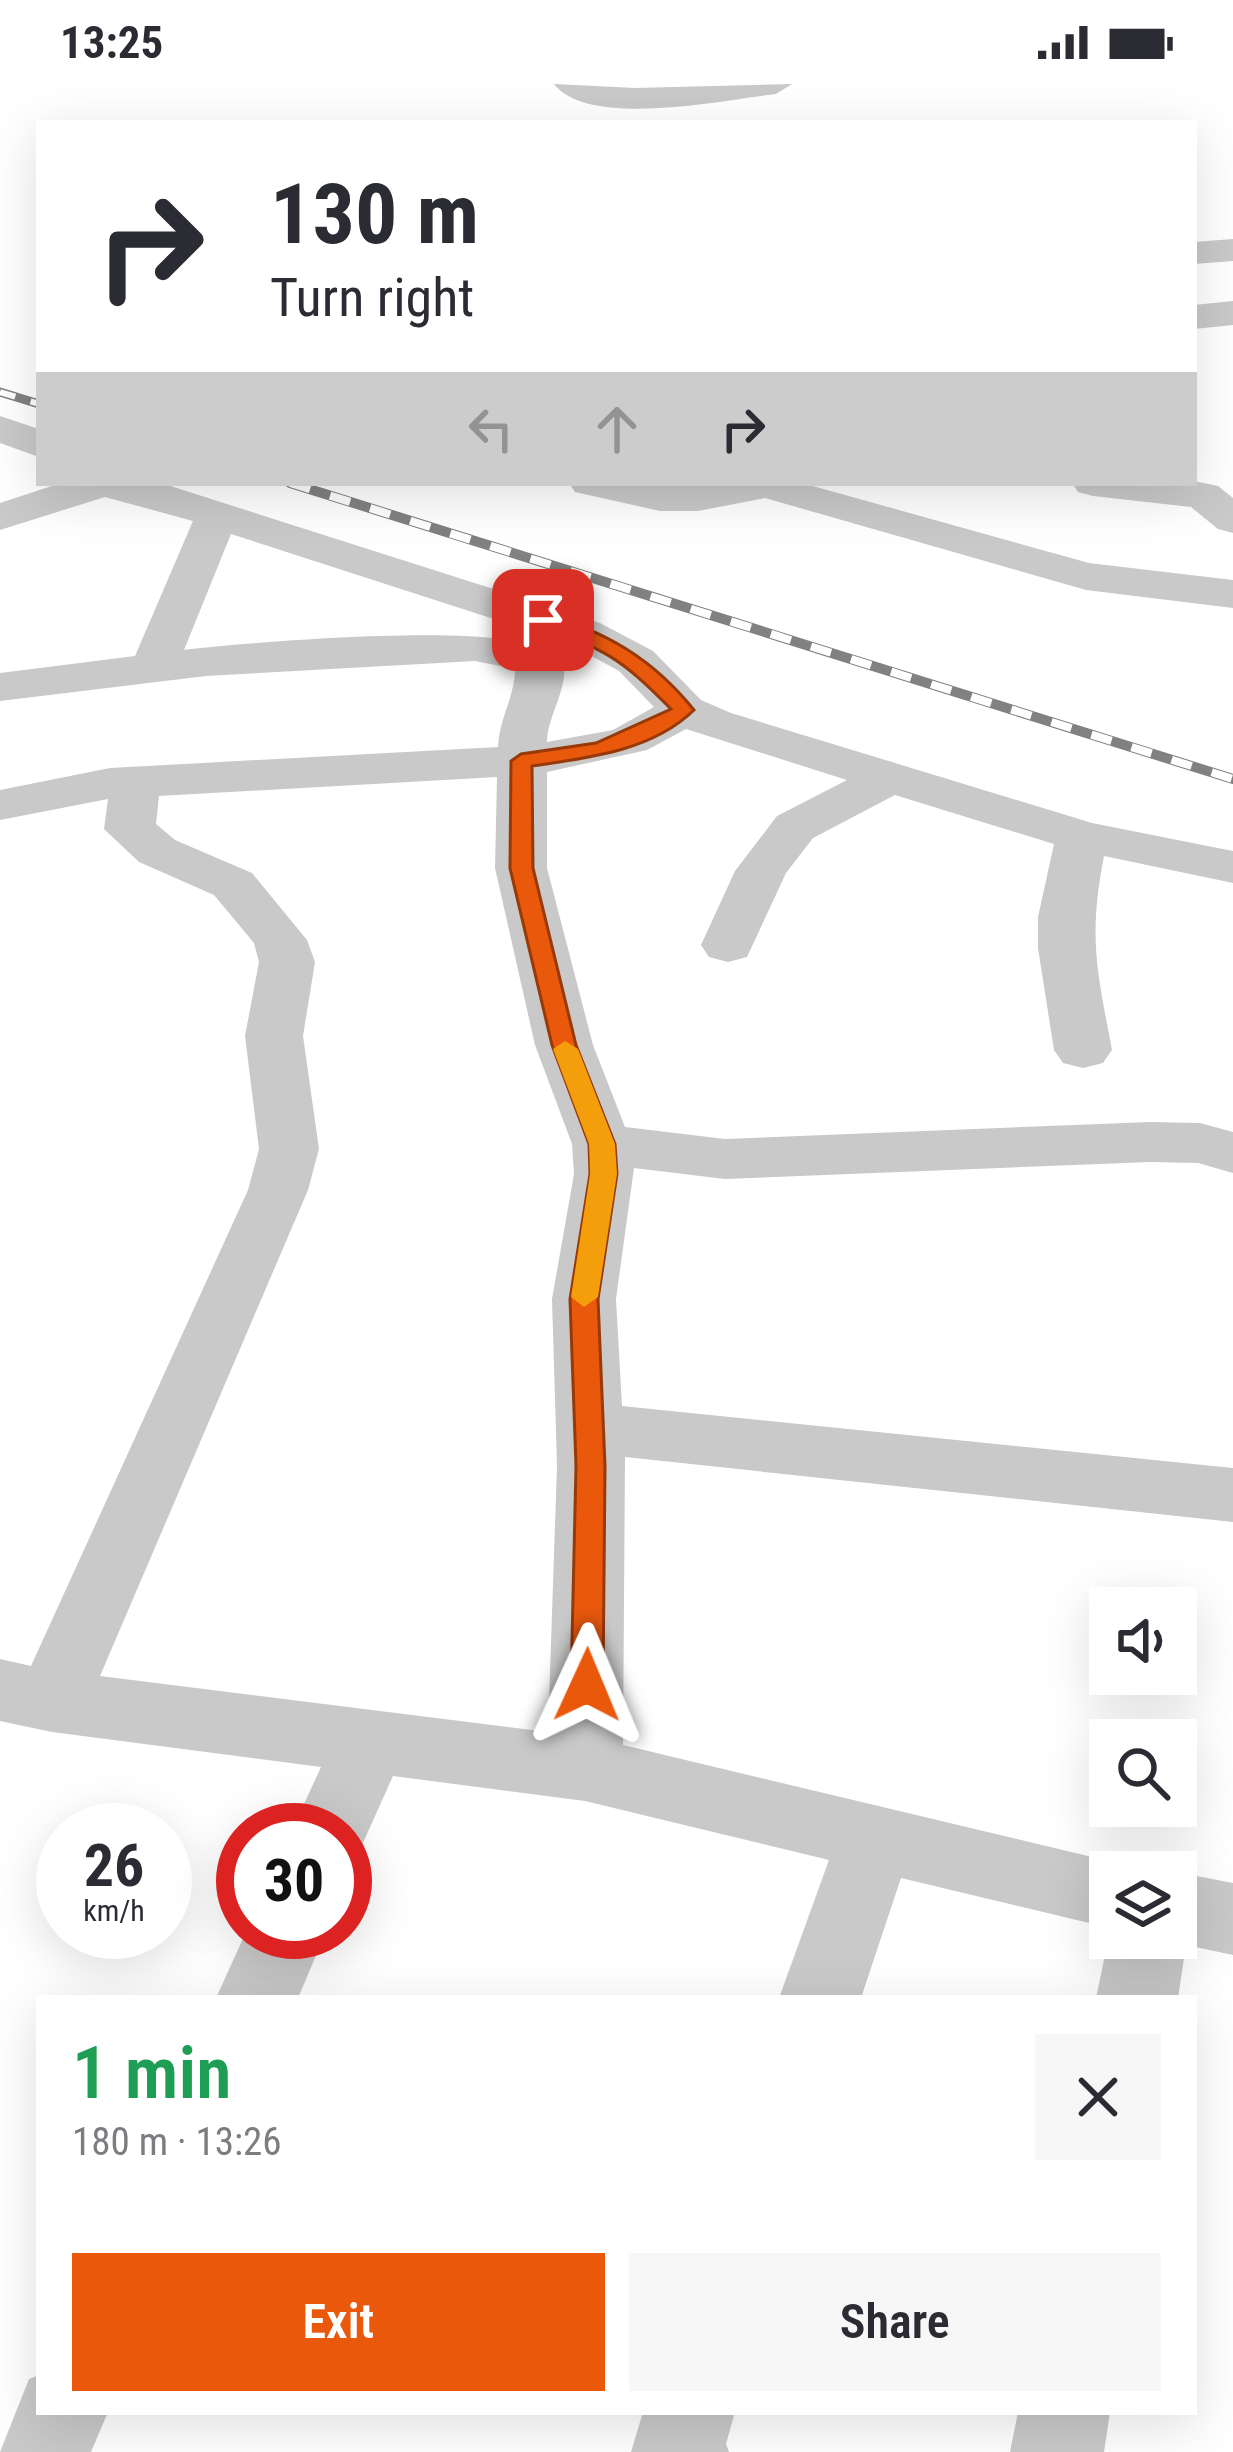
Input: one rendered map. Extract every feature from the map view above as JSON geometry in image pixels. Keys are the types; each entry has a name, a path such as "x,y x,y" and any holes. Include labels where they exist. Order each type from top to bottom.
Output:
{"street":[{"path":"570,84 581,94 625,98 776,84"},
{"path":"1197,253 1233,250"},
{"path":"1197,317 1233,313"},
{"path":"0,428 36,443"},
{"path":"0,517 92,486"},
{"path":"127,486 584,633 636,661 684,710 1082,836 1233,867"},
{"path":"601,486 656,501 683,502 758,486"},
{"path":"773,486 964,546 1086,576 1233,594"},
{"path":"1070,486 1086,576"},
{"path":"1121,486 1204,495 1233,520"},
{"path":"154,667 217,515"},
{"path":"0,687 154,667 475,647 514,652 538,662 539,679 523,721 521,868 564,1045 602,1144 604,1174 584,1299 589,1428 585,1769"},
{"path":"0,805 135,782 521,761 629,740 684,710"},
{"path":"728,945 761,871 795,827 891,777"},
{"path":"135,782 130,829 142,842 233,884 280,940 287,962 274,1036 289,1149 278,1190 26,1696 585,1769 1089,1888"},
{"path":"1082,836 1065,933 1083,1050"},
{"path":"602,1144 725,1159 1150,1142 1200,1143 1233,1153"},
{"path":"589,1428 1233,1495"},
{"path":"343,1803 370,1742"},
{"path":"821,1995 876,1838"},
{"path":"1197,1911 1233,1919"},
{"path":"258,1995 274,1959"},
{"path":"1137,1995 1143,1959"},
{"path":"43,2452 61,2415"},
{"path":"682,2452 677,2450 688,2415"},
{"path":"1058,2452 1064,2415"}],"railway":[{"path":"0,392 36,403"},
{"path":"300,486 1233,779"}],"slow traffic":[{"path":"565,1049 602,1144 604,1174 584,1297"}],"route":[{"path":"543,620 613,646 636,661 666,698 684,710 629,740 521,761 521,868 564,1045 602,1144 604,1174 584,1299 591,1466 587,1685"}]}
